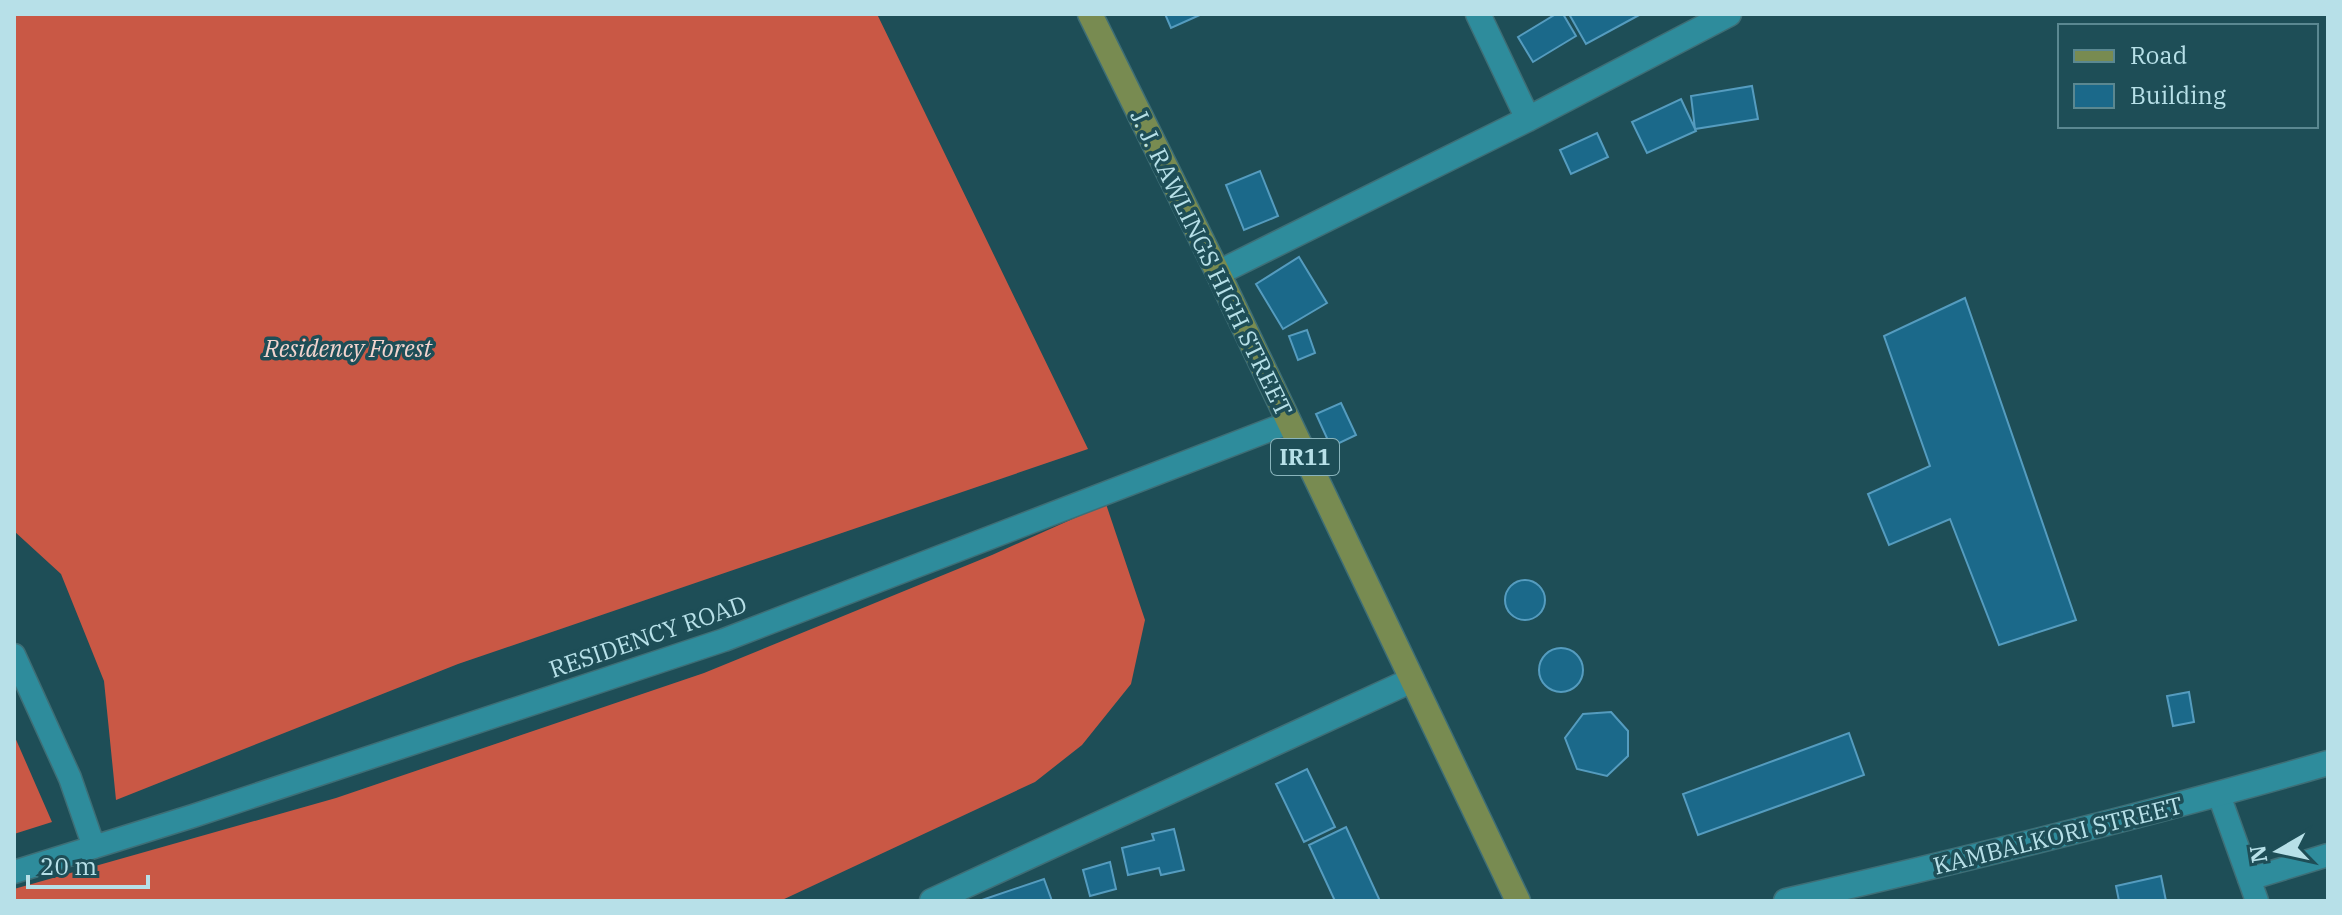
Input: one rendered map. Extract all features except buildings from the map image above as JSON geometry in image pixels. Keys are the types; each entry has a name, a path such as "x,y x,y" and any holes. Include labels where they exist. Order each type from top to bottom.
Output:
{"main road":[{"name":"J. J. RAWLINGS HIGH STREET","path":"1090,14 1218,273 1518,901"}],"street":[{"path":"1478,14 1528,119"},
{"path":"1218,273 1528,119 1729,14"},
{"path":"932,901 1412,680"},
{"name":"KAMBALKORI STREET","path":"1786,901 1988,855 2219,795 2328,763"}],"lane":[{"name":"RESIDENCY ROAD","path":"14,872 724,640 1288,423"},
{"path":"14,655 70,778 94,847"},
{"path":"2219,795 2257,901"},
{"path":"2249,879 2328,855"}],"green space":[{"name":"Residency Forest","path":"14,14 877,14 1088,449 458,664 116,800 104,681 61,574 14,531"},
{"path":"1106,504 1145,620 1131,684 1082,745 1035,782 780,901 14,901 14,889 336,798 704,673 992,555"},
{"path":"14,735 52,822 14,834"}]}
